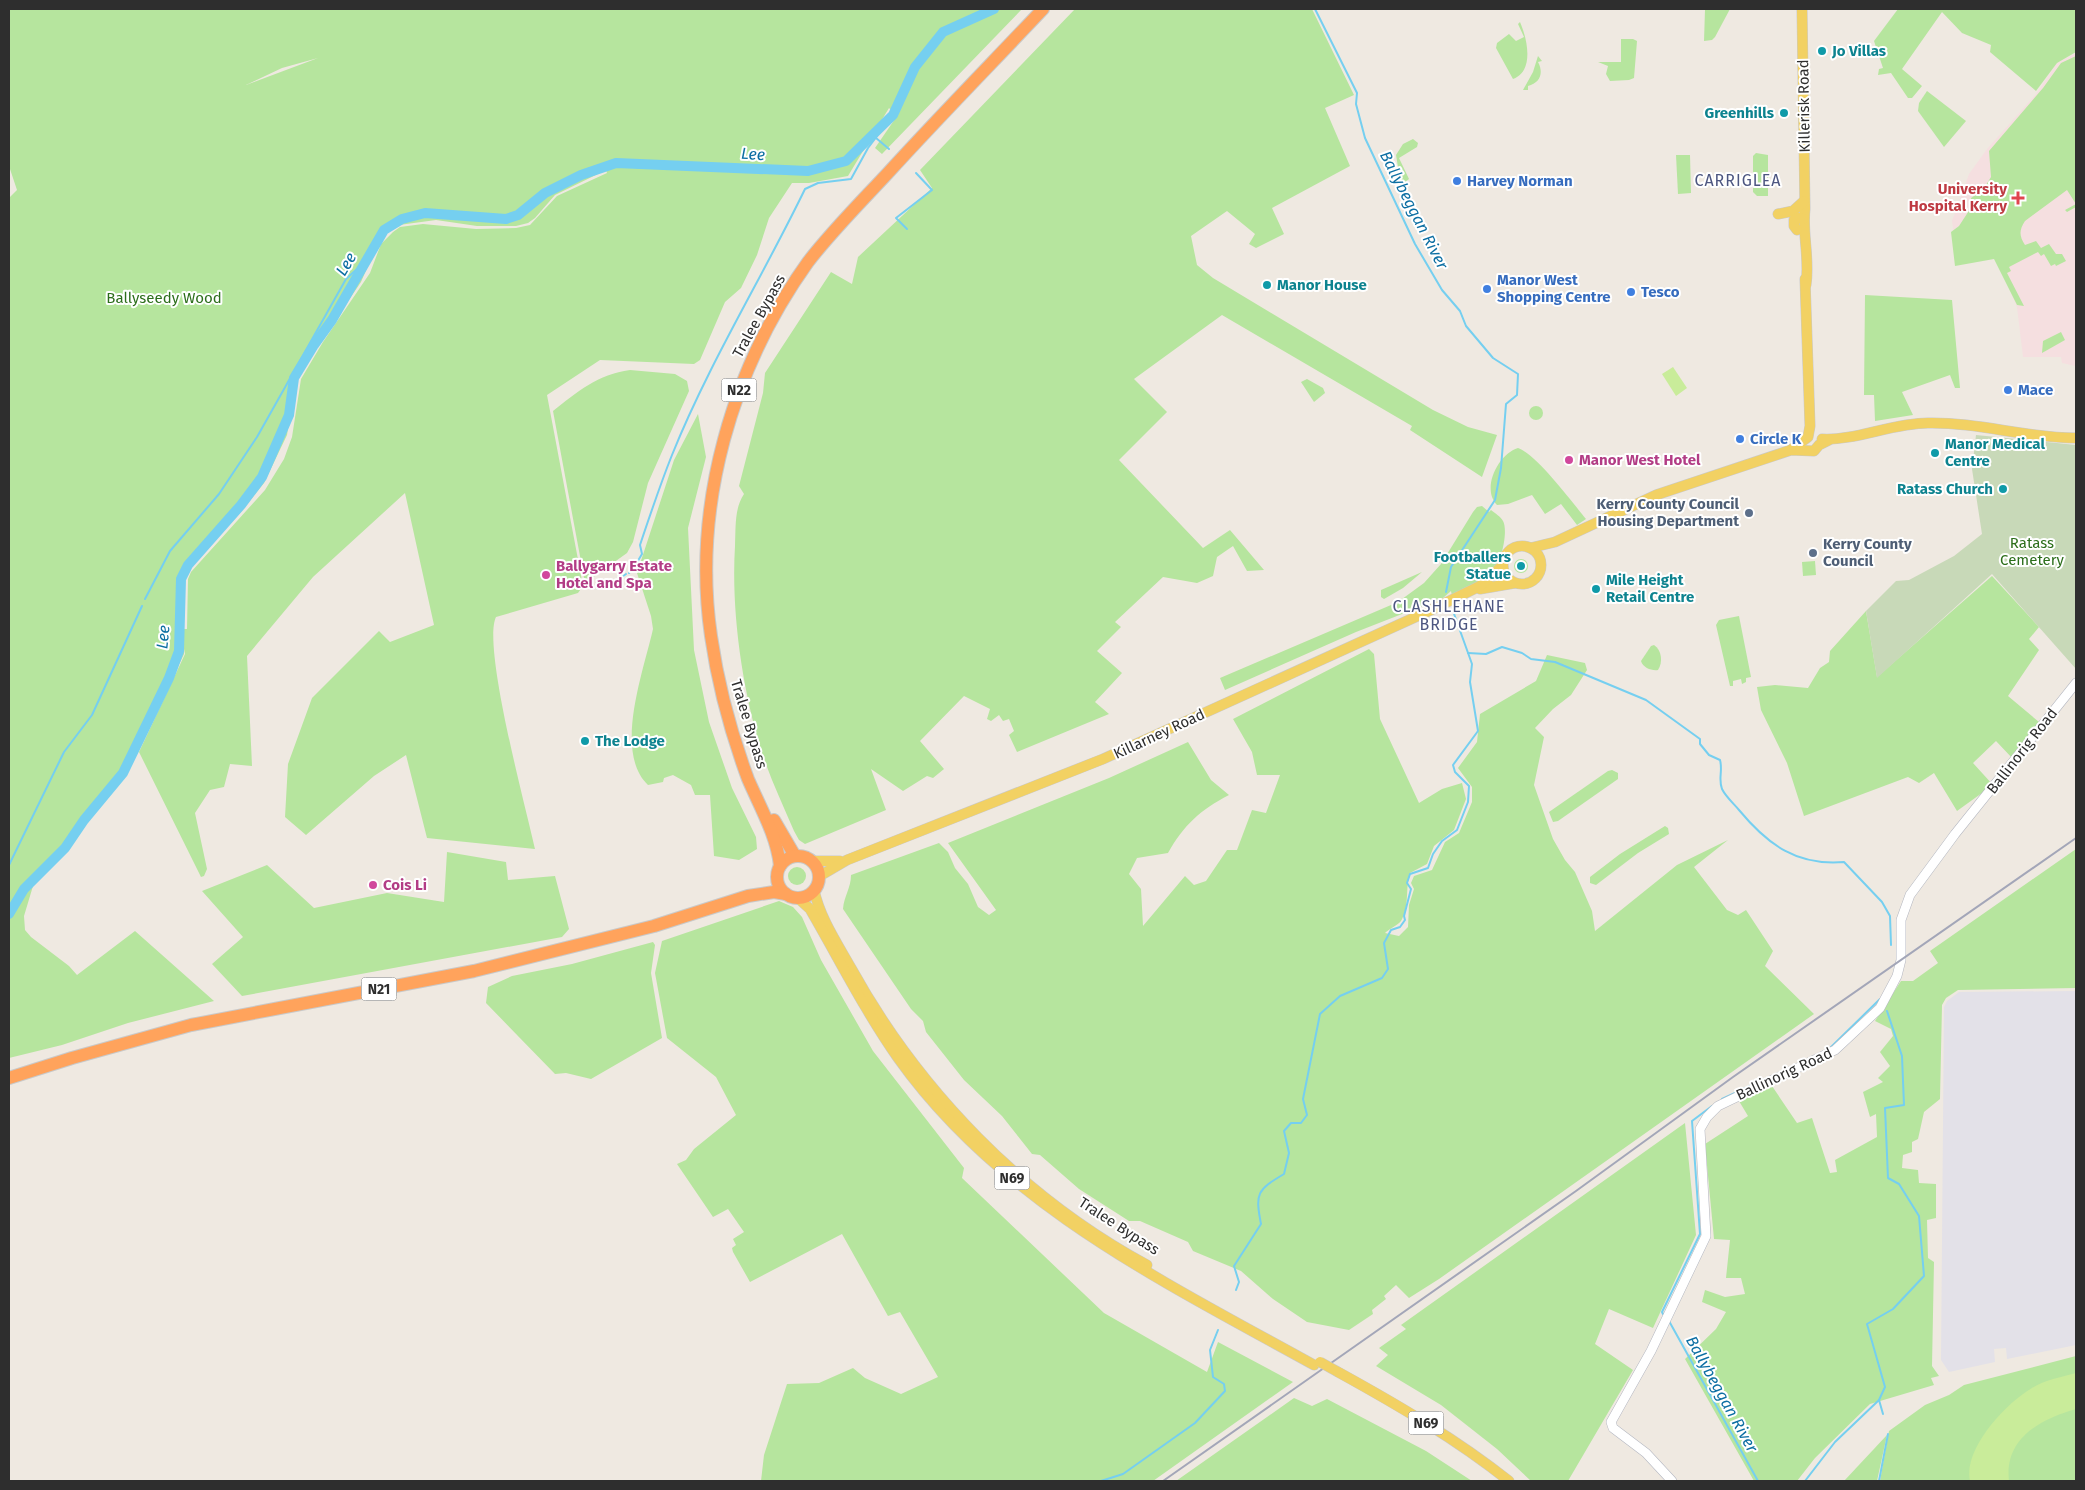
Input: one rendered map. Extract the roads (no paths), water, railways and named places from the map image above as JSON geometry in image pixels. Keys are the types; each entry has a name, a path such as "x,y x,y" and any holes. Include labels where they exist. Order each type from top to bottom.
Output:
{"highway":[{"name":"Tralee Bypass","path":"778,871 777,847 737,748 722,695 710,634 708,529 719,457 730,419 742,384 762,337 812,257 882,179 1043,9"},
{"name":"Tralee Bypass","path":"795,856 785,842 768,809 744,746 730,695 718,630 716,532 727,458 737,422 751,381 770,339 790,303 822,257 910,159 1052,9"},
{"path":"778,871 786,859 795,856 811,861 817,870 818,877 814,890 792,896"},
{"name":"N22","path":"778,871 779,887 792,896"},
{"name":"N21","path":"748,896 778,871"},
{"name":"N21","path":"9,1078 72,1058 191,1025 474,971 635,931 748,896 774,892 792,896"}],"main road":[{"name":"Killerisk Road","path":"1802,9 1804,203 1801,224 1806,285 1811,441"},
{"path":"1778,214 1792,211 1804,203"},
{"path":"1530,548 1566,538 1656,495 1792,450 1811,441 1829,440 1881,429 1929,423 1966,424 2042,436 2076,438"},
{"path":"1541,562 1548,553 1566,538"},
{"path":"1521,546 1530,548 1537,552 1541,562 1540,572 1535,580 1524,585 1515,584 1508,579 1502,566 1504,558 1510,550 1521,546"},
{"name":"Killarney Road","path":"1465,594 1492,578 1502,566"},
{"name":"Killarney Road","path":"818,877 847,860 1103,759 1465,594 1483,588 1515,584"},
{"name":"Killarney Road","path":"811,861 828,863 847,860"},
{"name":"Tralee Bypass","path":"814,890 828,927 862,988 890,1032 920,1074 986,1146 1049,1199 1137,1260 1317,1364"},
{"name":"Tralee Bypass","path":"792,896 810,909 857,995 899,1059 929,1097 979,1150 1040,1202 1130,1263 1444,1434 1510,1481"},
{"name":"Tralee Bypass","path":"1335,1374 1419,1425 1499,1481"}],"street":[{"name":"Ballinorig Road","path":"1672,1481 1646,1453 1613,1428 1611,1422 1651,1351 1706,1236 1700,1129 1706,1116 1718,1106 1835,1050 1880,1008 1897,976 1901,960 1901,920 1910,895 1955,834 2076,683"}],"waterway":[{"name":"Lee","path":"9,914 24,889 65,848 84,820 123,773 169,678 179,651 181,579 188,565 241,505 262,477 289,415 294,378 332,320 384,230 402,219 425,213 506,219 518,215 545,193 581,175 616,163 808,171 846,161 893,115 915,67 943,32 994,9"},
{"name":"Ballybeggan River","path":"1315,9 1357,93 1356,104 1365,138 1415,244 1442,290 1460,311 1466,326 1493,358 1518,374 1517,395 1506,404 1501,468 1495,500 1451,567 1446,592"},
{"path":"629,573 642,554 640,545 655,500 702,387 805,189 818,183 851,179 868,148 893,115"},
{"path":"876,138 889,149"},
{"path":"907,229 896,218 932,190 916,173"},
{"path":"145,599 170,551 219,494 257,437 346,279 368,259"},
{"path":"612,584 626,574"},
{"path":"9,865 64,752 92,715 142,606"},
{"path":"1236,1290 1239,1282 1234,1266 1261,1224 1258,1205 1260,1193 1268,1184 1284,1174 1289,1153 1284,1131 1291,1123 1301,1123 1307,1115 1303,1099 1320,1014 1340,996 1382,978 1388,969 1384,943 1391,930 1400,927 1405,920 1404,916 1411,889 1407,883 1410,874 1428,868 1433,854 1442,841 1457,830 1468,802 1469,786 1455,772 1453,765 1478,731 1470,682 1472,664 1453,611"},
{"name":"Ballybeggan River","path":"1468,653 1486,654 1502,647 1522,653 1531,659 1555,662 1646,700 1700,739 1700,744 1709,755 1720,760 1720,782 1722,789 1750,822 1773,843 1798,857 1827,862 1844,862 1882,902 1890,916 1891,945"},
{"name":"Ballybeggan River","path":"1830,1048 1880,999"},
{"path":"1883,1414 1879,1400 1885,1387 1867,1324 1893,1309 1924,1276 1919,1216 1899,1184 1888,1178 1885,1108 1904,1105 1902,1056 1887,1011"},
{"name":"Ballybeggan River","path":"1722,1099 1765,1079"},
{"name":"Ballybeggan River","path":"1663,1314 1662,1312 1700,1234 1692,1121 1712,1106"},
{"name":"Ballybeggan River","path":"1669,1321 1758,1481"},
{"path":"1101,1481 1123,1474 1195,1423 1225,1391 1224,1384 1213,1377 1210,1350 1218,1330"},
{"path":"1805,1481 1835,1442 1879,1400"},
{"path":"1879,1481 1888,1434"}],"railway":[{"path":"1163,1481 1576,1191 1733,1077 2076,838"}],"place":[{"name":"Jo Villas","path":"1822,51"},
{"name":"Greenhills","path":"1784,113"},
{"name":"Harvey Norman","path":"1457,181"},
{"name":"University Hospital Kerry","path":"2018,198"},
{"name":"Manor House","path":"1267,285"},
{"name":"Manor West Shopping Centre","path":"1487,289"},
{"name":"Tesco","path":"1631,292"},
{"name":"Mace","path":"2008,390"},
{"name":"Circle K","path":"1740,439"},
{"name":"Manor Medical Centre","path":"1935,453"},
{"name":"Manor West Hotel","path":"1569,460"},
{"name":"Ratass Church","path":"2003,489"},
{"name":"Kerry County Council Housing Department","path":"1749,513"},
{"name":"Kerry County Council","path":"1813,553"},
{"name":"Footballers Statue","path":"1521,566"},
{"name":"Ballygarry Estate Hotel and Spa","path":"546,575"},
{"name":"Mile Height Retail Centre","path":"1596,589"},
{"name":"The Lodge","path":"585,741"},
{"name":"Cois Li","path":"373,885"}],"district":[{"name":"CARRIGLEA","path":"1738,180"},
{"name":"CLASHLEHANE BRIDGE","path":"1449,615"}],"park label":[{"name":"Ballyseedy Wood","path":"164,298"},
{"name":"Ratass Cemetery","path":"2032,552"}]}
